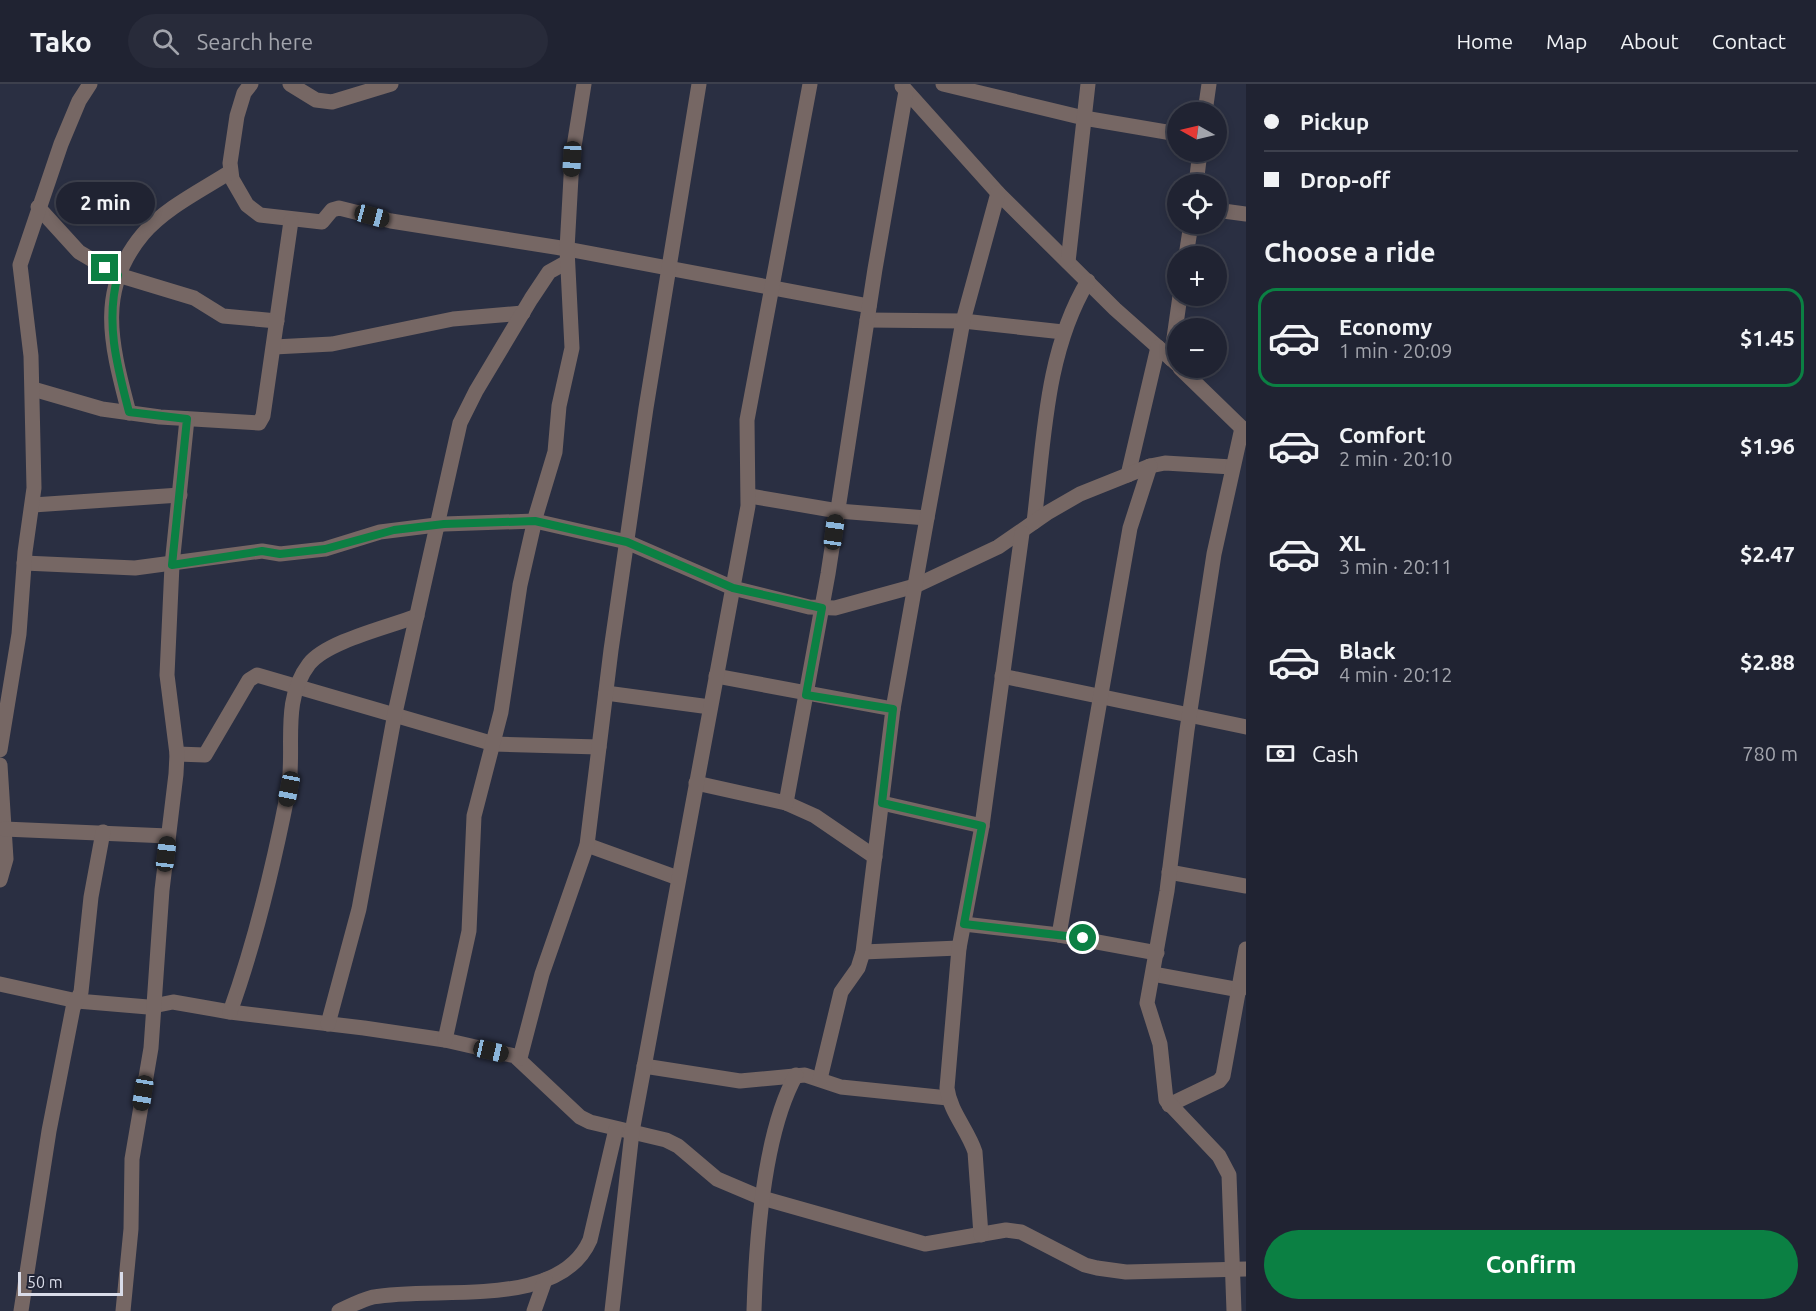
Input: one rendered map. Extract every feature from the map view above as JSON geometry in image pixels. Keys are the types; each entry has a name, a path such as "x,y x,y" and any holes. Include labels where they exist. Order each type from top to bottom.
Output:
{"street":[{"path":"0,750 19,634 24,563 33,505 33,388 20,265 38,207 75,111 90,84"},
{"path":"251,84 244,93 237,116 230,172 247,205 269,218 322,222 332,210 339,208 391,221 567,256 669,268 773,289 868,313 1063,332"},
{"path":"290,84 316,100 332,102 391,84"},
{"path":"445,1040 469,931 474,816 504,698 520,585 555,452 559,406 572,348 567,256 572,159 584,84"},
{"path":"520,1058 542,974 587,845 627,542 699,84"},
{"path":"612,1311 632,1132 750,496 747,420 810,84"},
{"path":"943,84 977,88 1084,118 1167,132"},
{"path":"1068,262 1088,84"},
{"path":"1206,102 1209,84"},
{"path":"903,88 998,193 1167,356"},
{"path":"786,803 822,608 903,88"},
{"path":"129,412 115,358 111,313 111,298 118,275 143,234 154,223 230,172"},
{"path":"820,1079 841,992 858,968 863,952 893,709 963,321 998,193"},
{"path":"38,207 79,252 118,275 194,298 229,318 278,321"},
{"path":"1227,211 1246,214"},
{"path":"33,388 102,409 187,419 259,423 263,416 274,347 291,220"},
{"path":"328,1024 359,909 395,713 463,416 549,272 567,256"},
{"path":"1034,522 1049,399 1063,332 1073,306 1088,281"},
{"path":"274,347 332,344 453,319 523,313"},
{"path":"1128,475 1158,347"},
{"path":"1190,378 1244,430 1232,467 1214,554 1189,716 1157,953 1147,1003 1160,1044 1162,1087 1169,1104 1226,1166 1231,1185 1239,1269 1233,1311"},
{"path":"123,1311 131,1230 132,1159 151,1048 162,890 177,754 167,675 172,565 187,419"},
{"path":"24,563 123,569 172,565 262,551 280,554 325,549 380,532 438,525 535,521 627,542 733,588 822,608 841,607 915,586 1022,533 1034,522 1080,494 1150,465 1165,463 1232,467"},
{"path":"1059,934 1130,528 1150,465"},
{"path":"33,505 180,495"},
{"path":"750,496 837,511 927,518"},
{"path":"981,1234 975,1152 972,1140 948,1098 959,948 982,826 1022,533"},
{"path":"230,1012 259,926 270,883 289,789 291,712 298,686 308,666 329,650 417,616"},
{"path":"177,754 205,755 251,676 265,677 395,713 494,744 599,747"},
{"path":"716,676 806,695 893,709"},
{"path":"1002,676 1246,727"},
{"path":"606,693 710,707"},
{"path":"0,765 6,860 0,879"},
{"path":"696,783 786,803 814,816 875,857"},
{"path":"882,803 982,826"},
{"path":"4,829 168,836"},
{"path":"21,1311 49,1131 73,1008 81,992 92,889 103,832"},
{"path":"587,845 678,878"},
{"path":"1169,872 1246,886"},
{"path":"964,924 1059,934 1157,953"},
{"path":"863,952 959,948"},
{"path":"1169,1104 1222,1079 1246,949"},
{"path":"1153,974 1240,990"},
{"path":"0,984 77,1001 154,1006 173,1002 230,1012 445,1040 520,1058 580,1117 590,1122 666,1140 678,1146 717,1179 762,1198 925,1244 1006,1230 1021,1232 1085,1265 1111,1270 1239,1269"},
{"path":"644,1066 740,1081 796,1075 820,1079 842,1087 948,1098"},
{"path":"754,1311 762,1198 781,1109 796,1075"},
{"path":"339,1311 359,1301 382,1296 518,1287 545,1280 572,1267 584,1255 592,1231 616,1129"},
{"path":"534,1311 545,1280"}],"route":[{"path":"105,268 118,275 111,298 111,313 115,358 129,412 187,419 172,565 262,551 280,554 325,549 394,530 444,524 535,521 627,542 733,588 809,607 822,608 806,695 893,709 882,803 982,826 964,924 1083,938"}]}
